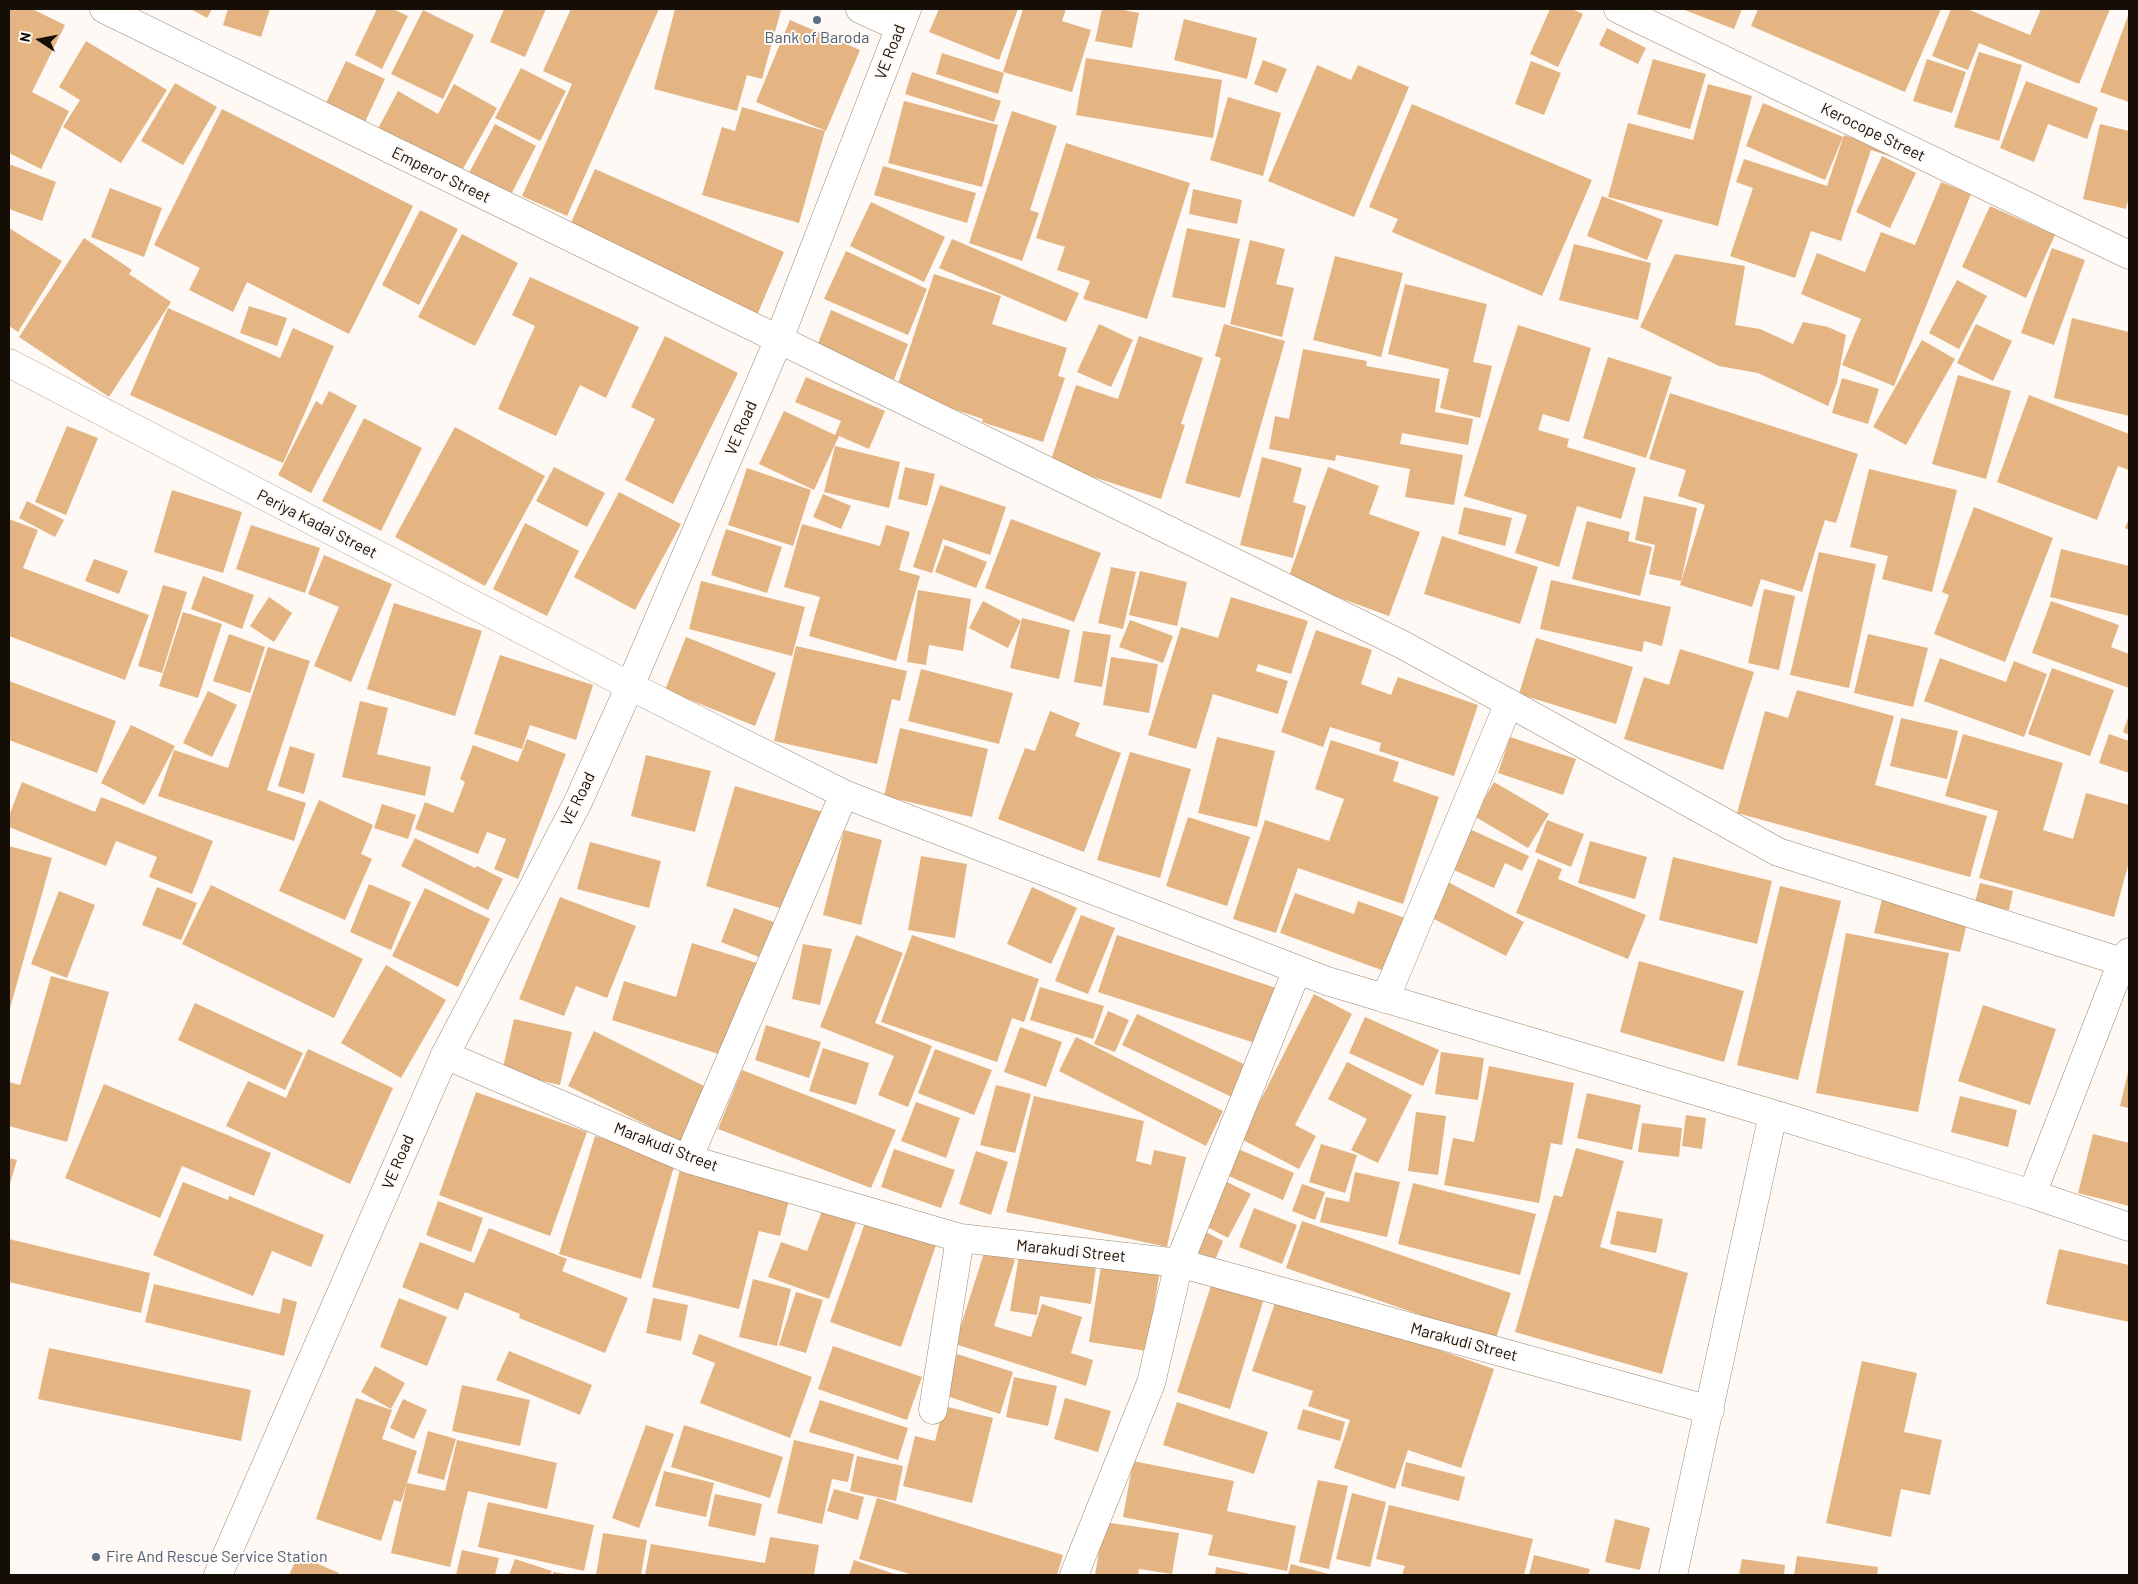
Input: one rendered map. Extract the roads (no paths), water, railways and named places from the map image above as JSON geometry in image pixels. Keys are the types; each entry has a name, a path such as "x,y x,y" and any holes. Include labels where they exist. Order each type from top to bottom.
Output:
{"street":[{"name":"Emperor Street","path":"104,9 1403,645 1778,852 2125,957"},
{"path":"860,9 903,18"},
{"name":"Kerocope Street","path":"1618,9 2129,255"},
{"name":"VE Road","path":"218,1575 445,1055 578,802 779,339 903,18"},
{"name":"Periya Kadai Street","path":"9,363 628,685 844,794 1297,970 1386,999 1773,1114 2032,1194 2129,1227"},
{"path":"1386,999 1509,703"},
{"path":"688,1159 844,794"},
{"path":"2032,1194 2125,957"},
{"path":"1074,1575 1151,1382 1179,1263 1297,970"},
{"name":"Marakudi Street","path":"445,1055 688,1159 960,1238 1179,1263 1710,1410"},
{"path":"1673,1575 1773,1114"},
{"path":"933,1410 960,1238"}],"place":[{"name":"Bank of Baroda","path":"817,20"},
{"name":"Fire And Rescue Service Station","path":"96,1557"}]}
